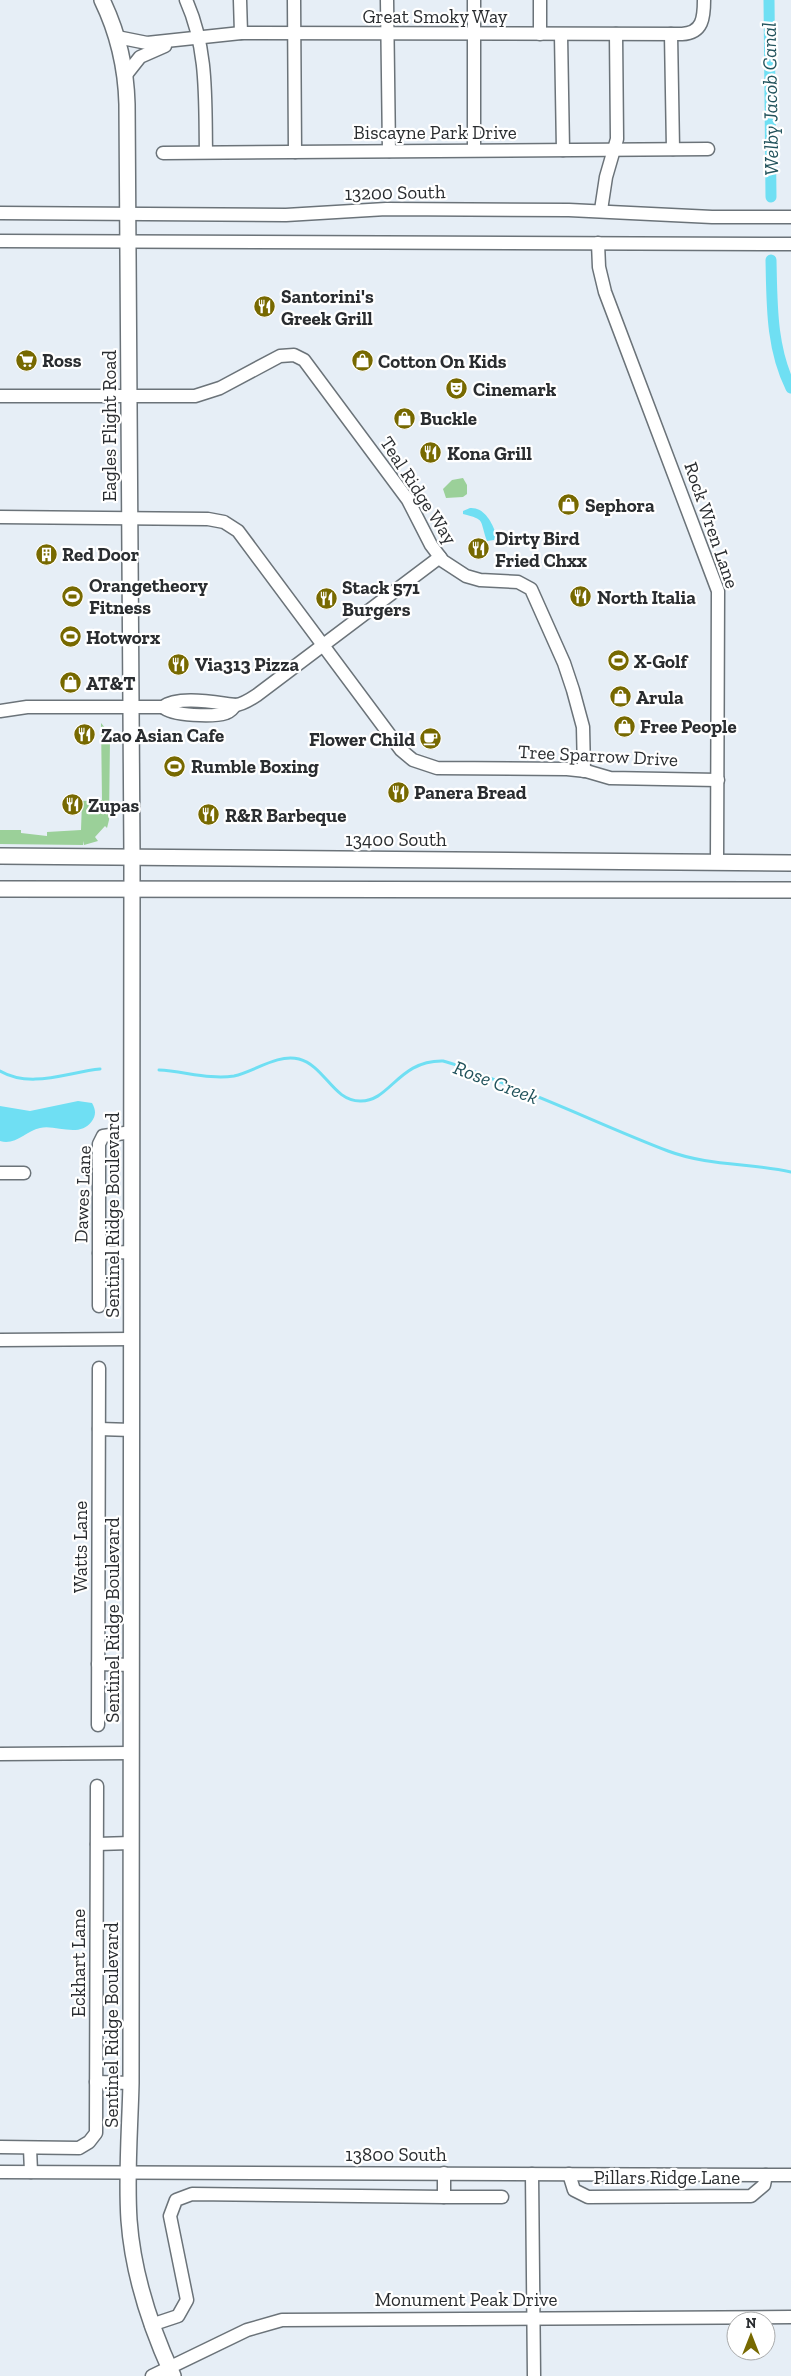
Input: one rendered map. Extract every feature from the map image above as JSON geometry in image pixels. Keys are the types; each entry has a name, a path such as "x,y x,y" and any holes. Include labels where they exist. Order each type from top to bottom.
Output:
{"main road":[{"name":"Eagles Flight Road","path":"102,0 117,37 125,76 132,856"},
{"name":"13400 South","path":"0,856 791,863"},
{"name":"Sentinel Ridge Boulevard","path":"132,856 132,1754 131,2083 128,2198 131,2240 138,2282 152,2325 171,2372"},
{"path":"0,889 791,890"}],"street":[{"path":"186,0 199,36 205,72 206,152"},
{"path":"240,0 241,33"},
{"path":"294,0 295,152"},
{"path":"386,0 389,151"},
{"path":"474,0 474,150"},
{"path":"540,0 540,34"},
{"name":"Great Smoky Way","path":"117,37 141,43 173,42 199,36 241,33 387,35 688,34 697,30 704,18 704,0"},
{"path":"601,210 606,177 615,150 616,34"},
{"path":"671,34 673,149"},
{"path":"561,35 563,150"},
{"name":"Great Smoky Way","path":"125,76 140,57 173,42"},
{"name":"Biscayne Park Drive","path":"163,152 708,149"},
{"name":"13200 South","path":"0,213 286,215 386,209 601,210 704,217 791,217"},
{"path":"0,241 791,244"},
{"name":"Rock Wren Lane","path":"598,243 599,267 605,292 716,584 720,609 717,862"},
{"name":"Teal Ridge Way","path":"0,396 203,395 280,356 289,354 299,357 307,363 408,500 431,545 450,568 480,580 518,582 531,588 564,663 573,690 584,734 584,771"},
{"name":"Tree Sparrow Drive","path":"0,517 208,519 229,524 238,531 401,750 420,764 437,768 567,769 584,771 610,778 718,780"},
{"path":"0,711 27,707 163,707 175,702 224,702 235,705 257,695 440,557"},
{"name":"Dawes Lane","path":"99,1306 99,1144 103,1136 132,1132"},
{"path":"0,1173 24,1172"},
{"name":"Dawes Lane","path":"99,1253 132,1252"},
{"path":"0,1340 132,1339"},
{"name":"Watts Lane","path":"98,1725 99,1368"},
{"path":"99,1429 132,1430"},
{"path":"98,1664 132,1665"},
{"path":"0,1754 132,1754"},
{"name":"Eckhart Lane","path":"30,2148 79,2148 89,2142 96,2133 97,1786"},
{"path":"97,1844 131,1843"},
{"path":"96,2082 131,2083"},
{"path":"0,2147 30,2148 31,2172"},
{"name":"13800 South","path":"0,2172 791,2175"},
{"path":"444,2173 444,2196"},
{"path":"532,2174 534,2376"},
{"name":"Pillars Ridge Lane","path":"569,2174 574,2190 588,2197 751,2196 764,2185 766,2175"},
{"path":"152,2325 178,2316 187,2300 170,2216 176,2200 192,2194 502,2197"},
{"name":"Monument Peak Drive","path":"152,2376 171,2372 247,2330 282,2320 791,2317"}],"green space":[{"path":"463,478 467,485 467,494 463,497 446,498 443,489 452,480"},
{"path":"101,723 110,739 109,820 107,828 105,826 95,837 98,841 84,845 83,841 83,845 0,844 0,830 21,830 21,833 47,836 47,832 81,830 82,801 102,800"}],"water":[{"path":"475,508 487,516 496,534 494,540 487,541 479,519 463,514 463,511"},
{"path":"78,1101 92,1103 94,1108 94,1117 87,1126 74,1130 40,1128 11,1142 0,1141 0,1106 30,1111"}],"waterway":[{"name":"Welby Jacob Canal","path":"769,0 771,197"},
{"name":"Welby Jacob Canal","path":"771,260 772,309 776,342 784,373 791,388"},
{"name":"Rose Creek","path":"159,1070 225,1077 242,1074 282,1059 299,1059 316,1069 343,1095 360,1101 370,1100 379,1095 415,1067 428,1062 443,1061 466,1068 683,1156 791,1172"},
{"name":"Rose Creek","path":"0,1071 24,1079 37,1079 100,1069"}],"place":[{"name":"Santorini's Greek Grill","path":"265,307"},
{"name":"Ross","path":"26,360"},
{"name":"Cotton On Kids","path":"362,361"},
{"name":"Cinemark","path":"457,389"},
{"name":"Buckle","path":"404,418"},
{"name":"Kona Grill","path":"431,453"},
{"name":"Sephora","path":"569,505"},
{"name":"Dirty Bird Fried Chxx","path":"479,549"},
{"name":"Red Door","path":"46,554"},
{"name":"Orangetheory Fitness","path":"73,596"},
{"name":"North Italia","path":"581,597"},
{"name":"Stack 571 Burgers","path":"326,598"},
{"name":"Hotworx","path":"70,637"},
{"name":"X-Golf","path":"618,661"},
{"name":"Via313 Pizza","path":"179,664"},
{"name":"AT&T","path":"70,683"},
{"name":"Arula","path":"620,697"},
{"name":"Free People","path":"624,726"},
{"name":"Zao Asian Cafe","path":"85,735"},
{"name":"Flower Child","path":"431,739"},
{"name":"Rumble Boxing","path":"175,766"},
{"name":"Panera Bread","path":"398,792"},
{"name":"Zupas","path":"72,805"},
{"name":"R&R Barbeque","path":"209,815"}]}
